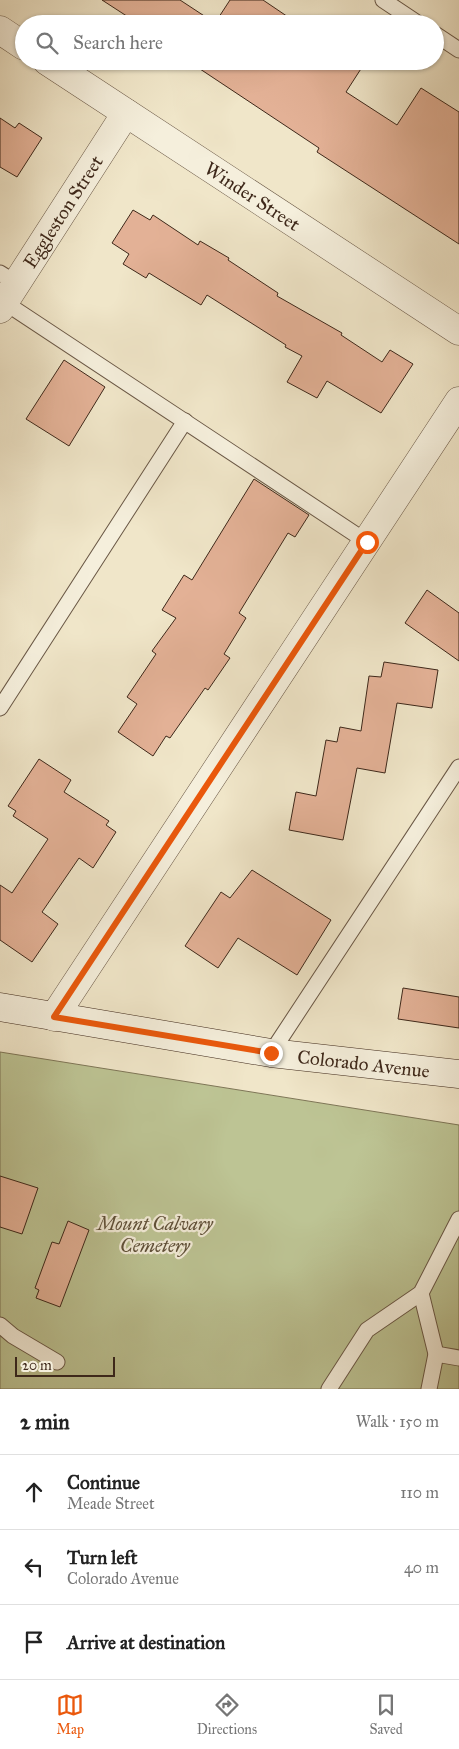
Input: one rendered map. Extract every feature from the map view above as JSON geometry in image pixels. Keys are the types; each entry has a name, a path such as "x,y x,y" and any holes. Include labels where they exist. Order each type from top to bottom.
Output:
{"street":[{"path":"0,30 15,40"},
{"name":"Winder Street","path":"62,70 459,331"},
{"name":"Eggleston Street","path":"5,292 126,113"},
{"path":"54,1017 459,401"},
{"name":"Colorado Avenue","path":"0,1007 271,1053 459,1074"}],"lane":[{"path":"383,0 406,15"},
{"path":"444,40 459,50"},
{"path":"5,292 185,421 367,542"},
{"path":"0,708 185,421"},
{"path":"271,1053 459,767"},
{"path":"329,1389 367,1330 421,1292 459,1219"},
{"path":"421,1292 436,1354 429,1389"},
{"path":"0,1325 13,1336 56,1362"},
{"path":"436,1354 459,1358"}],"green space":[{"name":"Mount Calvary Cemetery","path":"0,1052 459,1125 459,1389 0,1389"}],"building":[{"path":"102,0 180,0 203,15 125,15"},
{"path":"230,0 263,0 285,15 220,15"},
{"path":"202,70 360,70 346,92 397,125 421,88 459,112 459,244 317,152 319,148"},
{"path":"0,118 15,128 19,123 42,138 17,177 0,167"},
{"path":"133,210 150,220 153,215 198,245 200,241 229,258 228,260 278,293 277,296 342,333 341,335 382,362 390,350 413,364 381,413 327,381 317,398 287,382 302,356 285,347 286,345 207,295 201,305 149,273 146,278 123,264 129,254 112,243"},
{"path":"64,360 105,387 69,446 26,419"},
{"path":"254,479 309,515 295,537 288,533 239,613 246,618 224,654 230,658 208,690 205,688 170,738 166,736 153,756 118,732 137,704 127,697 156,654 152,651 176,618 162,610 184,575 192,580"},
{"path":"427,590 459,613 459,661 405,623"},
{"path":"384,662 438,670 432,708 397,703 385,773 357,768 343,840 289,830 296,792 316,796 326,740 337,742 340,727 361,731 369,676 381,677"},
{"path":"39,759 71,780 64,792 109,821 106,825 116,832 93,868 79,858 42,912 58,924 32,962 0,940 0,885 12,893 48,839 13,816 16,811 8,806"},
{"path":"252,870 331,920 297,975 238,938 218,968 185,946 221,892 230,898"},
{"path":"403,988 459,997 459,1028 398,1019"},
{"path":"0,1176 38,1188 22,1234 0,1227"},
{"path":"68,1221 89,1230 60,1307 36,1298 39,1290 35,1288 52,1242 59,1244"}],"route":[{"path":"271,1053 54,1017 367,542"}]}
